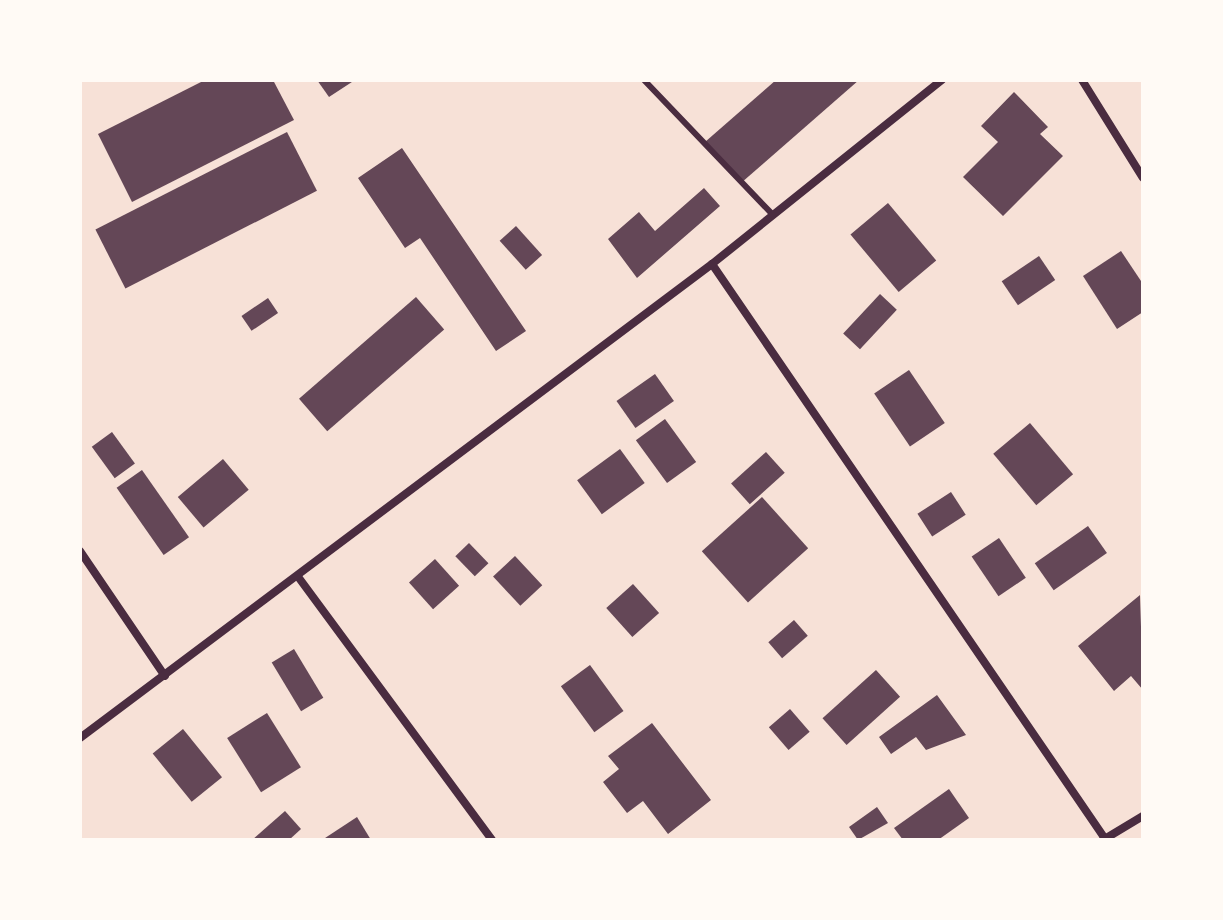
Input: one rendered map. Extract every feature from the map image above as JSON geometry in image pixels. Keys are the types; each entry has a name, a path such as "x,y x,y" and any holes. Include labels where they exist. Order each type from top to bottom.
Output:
{"street":[{"path":"80,738 299,578 712,264 942,80"},
{"path":"1082,80 1143,178"},
{"path":"712,264 1104,839 1143,816"},
{"path":"80,551 165,676"},
{"path":"299,578 492,840"}],"lane":[{"path":"644,80 773,215"}],"building":[{"path":"205,80 273,80 294,120 132,202 98,134"},
{"path":"317,80 355,80 329,97"},
{"path":"776,80 859,80 741,183 705,142"},
{"path":"1014,92 1048,127 1040,134 1063,156 1003,216 963,177 998,142 981,126"},
{"path":"287,132 317,191 125,288 95,230"},
{"path":"402,148 526,331 496,351 420,238 405,248 358,178"},
{"path":"704,188 720,206 637,278 608,239 639,212 655,231"},
{"path":"888,203 936,260 899,292 850,234"},
{"path":"516,226 542,255 526,270 500,241"},
{"path":"1121,251 1143,284 1143,312 1117,329 1083,276"},
{"path":"1039,256 1055,280 1018,305 1002,281"},
{"path":"880,294 897,310 860,349 843,333"},
{"path":"416,297 444,329 327,431 299,399"},
{"path":"268,298 278,313 252,331 241,316"},
{"path":"909,370 945,423 910,447 874,393"},
{"path":"655,374 674,401 635,428 616,401"},
{"path":"665,419 696,462 667,483 636,440"},
{"path":"1030,423 1073,474 1036,505 993,454"},
{"path":"112,432 135,464 115,478 92,447"},
{"path":"620,449 645,483 602,514 577,480"},
{"path":"766,452 785,473 750,504 731,483"},
{"path":"223,459 249,490 204,528 178,497"},
{"path":"142,470 189,537 164,555 117,488"},
{"path":"951,492 966,515 932,536 917,514"},
{"path":"762,497 808,548 748,602 702,551"},
{"path":"1088,526 1107,553 1054,590 1035,563"},
{"path":"999,538 1026,578 998,596 972,556"},
{"path":"469,543 488,563 475,576 455,556"},
{"path":"515,556 542,585 520,606 493,576"},
{"path":"435,559 459,586 433,609 409,582"},
{"path":"633,584 659,613 632,637 606,608"},
{"path":"1140,595 1143,690 1131,676 1114,691 1078,646"},
{"path":"794,620 808,636 782,658 768,642"},
{"path":"294,649 323,698 301,711 272,662"},
{"path":"590,665 624,711 594,732 561,686"},
{"path":"876,670 900,697 847,745 822,718"},
{"path":"937,695 966,735 926,750 916,737 891,754 879,737"},
{"path":"790,709 810,732 789,750 769,727"},
{"path":"267,713 301,767 261,792 227,738"},
{"path":"652,723 711,800 668,834 643,801 627,813 603,782 619,769 608,756"},
{"path":"183,729 222,777 192,802 153,754"},
{"path":"949,789 969,818 938,840 903,840 894,828"},
{"path":"877,807 888,823 858,840 849,827"},
{"path":"285,811 301,829 289,840 252,840"},
{"path":"357,817 371,840 322,840"}]}
